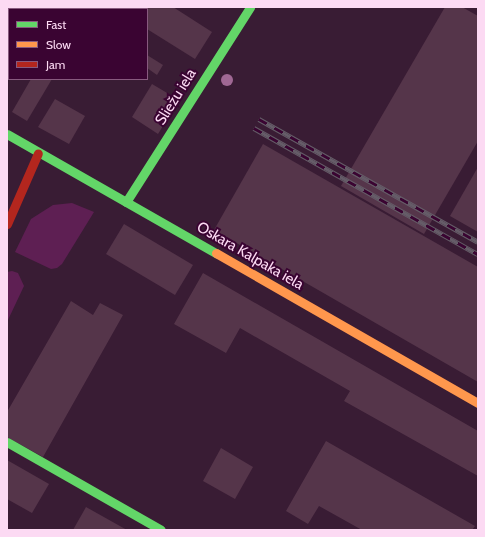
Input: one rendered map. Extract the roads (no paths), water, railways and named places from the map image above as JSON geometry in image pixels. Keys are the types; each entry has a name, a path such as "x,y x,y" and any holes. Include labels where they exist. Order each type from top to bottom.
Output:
{"main road":[{"name":"Sliežu iela","path":"126,202 250,7"},
{"name":"Oskara Kalpaka iela","path":"7,134 478,403"},
{"path":"7,224 38,153"},
{"path":"7,442 161,530"}],"railway":[{"path":"259,119 478,242"},
{"path":"254,128 478,254"}]}
